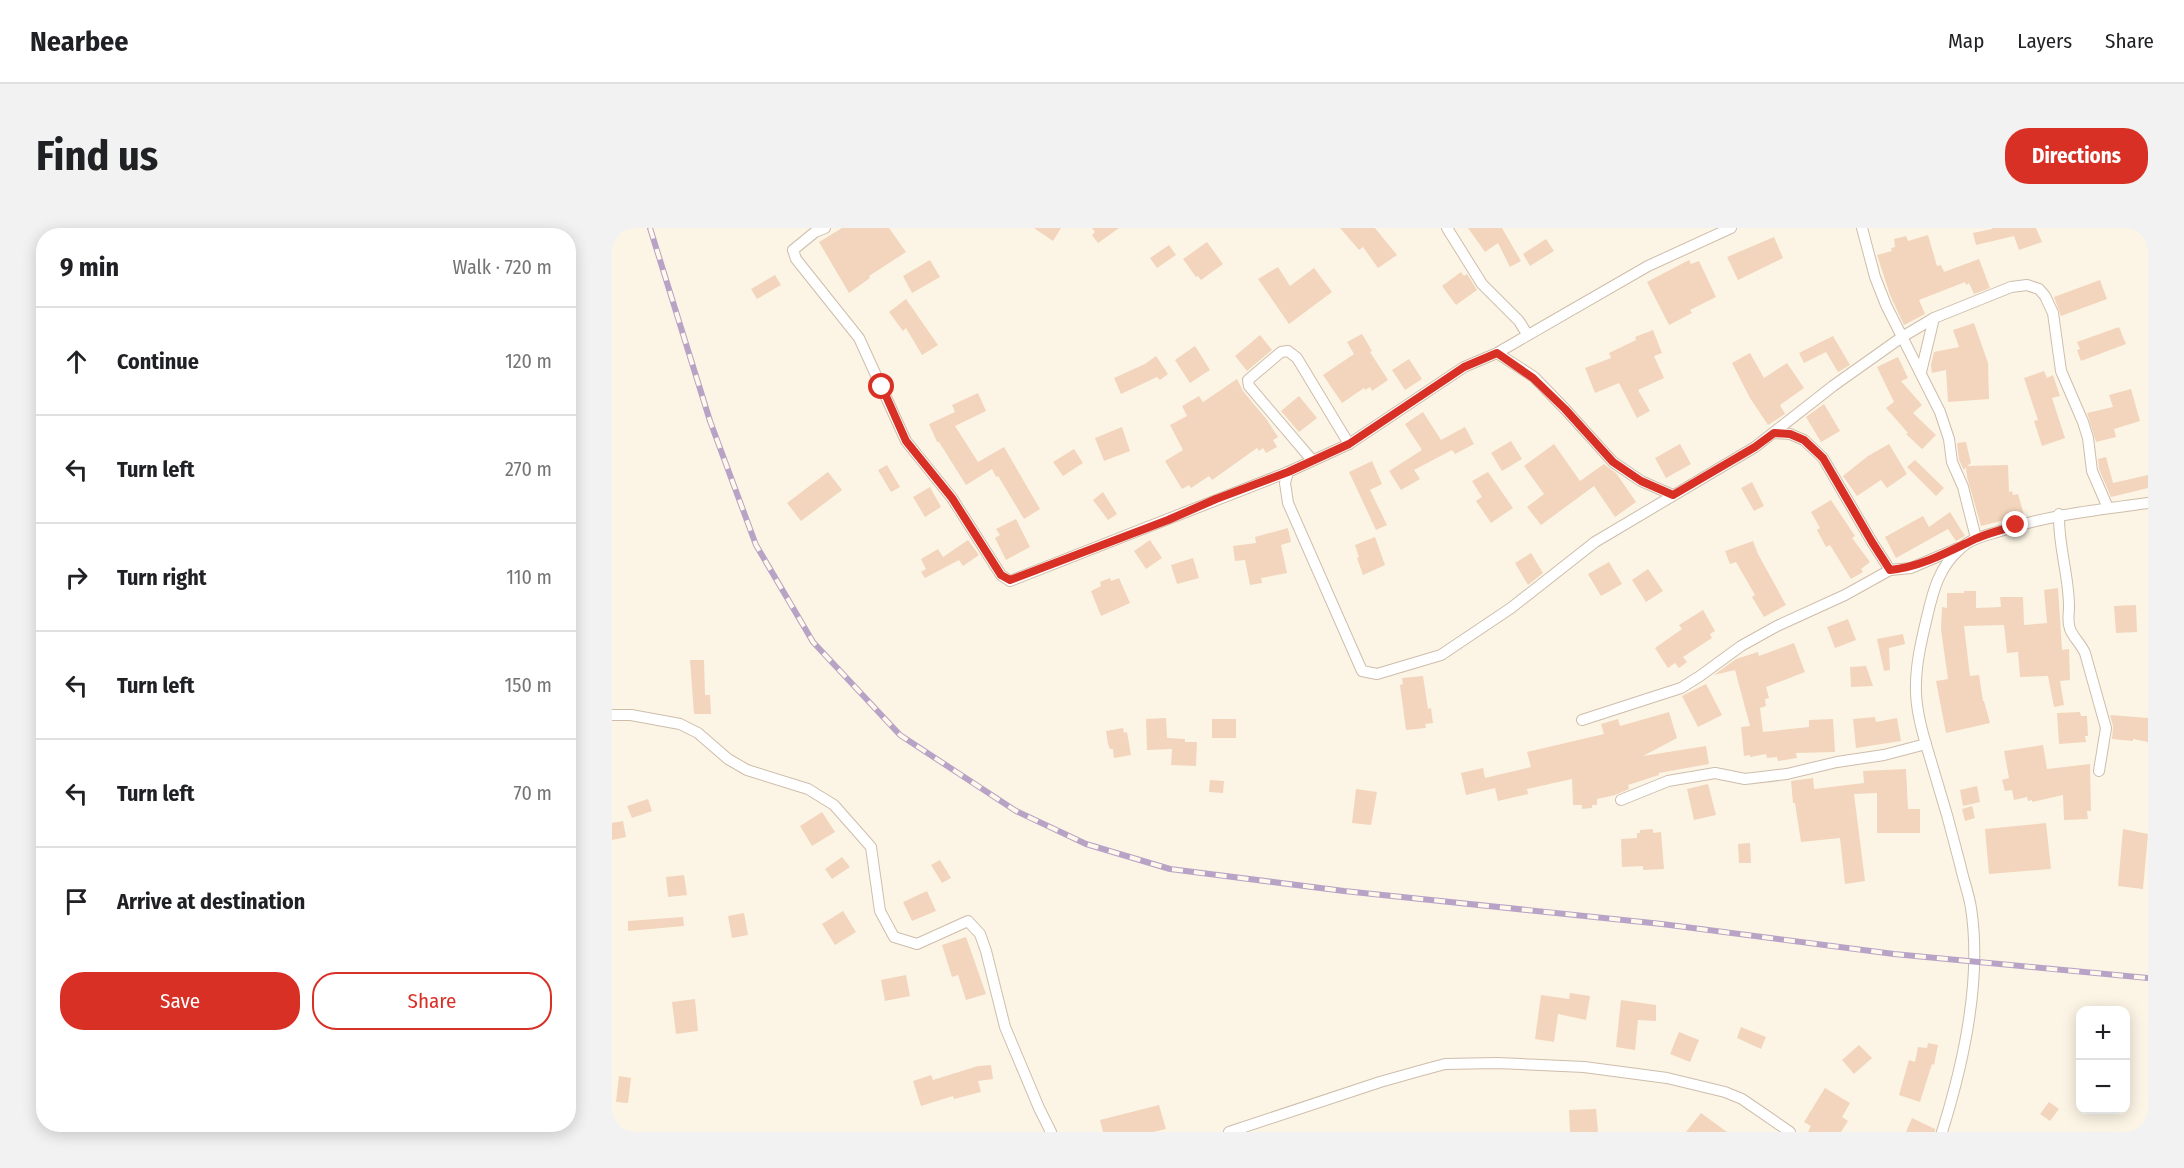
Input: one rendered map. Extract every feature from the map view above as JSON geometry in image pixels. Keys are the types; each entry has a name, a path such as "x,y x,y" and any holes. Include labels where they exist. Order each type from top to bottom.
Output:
{"street":[{"path":"825,228 800,242 793,250 796,259 859,338 906,441 952,498 1001,575 1010,580 1288,472 1349,444 1464,367 1497,353 1648,266 1731,228"},
{"path":"1447,228 1482,284 1519,321 1527,334"},
{"path":"1862,228 1875,277 1886,305 1940,412 1949,438 1952,462 1963,487 1976,538"},
{"path":"1288,472 1285,483 1288,502 1352,652 1362,671 1377,674 1441,655 1511,608 1595,542 1755,447 1833,386 1902,337 1934,318 2011,287 2027,285 2038,289 2045,296 2053,314 2061,371 2083,422 2088,438 2092,471 2108,508"},
{"path":"1921,372 1934,318"},
{"path":"1312,460 1249,386 1248,380 1281,352 1288,351 1297,358 1349,444"},
{"path":"1497,353 1533,378 1613,462 1641,481 1673,495"},
{"path":"1774,433 1790,434 1804,440 1823,458 1890,570"},
{"path":"1582,720 1681,688 1741,645 1845,595 1890,570 1911,568 1961,547 1976,538 2059,514 2148,504"},
{"path":"2059,514 2058,534 2069,606 2070,631 2079,641 2085,653 2106,728 2099,771"},
{"path":"1942,1132 1955,1086 1968,1024 1974,959 1971,908 1949,820 1926,744 1916,695 1917,665 1933,589 1943,567 1961,547"},
{"path":"612,715 631,715 680,723 698,733 728,759 747,770 808,789 834,805 871,847 880,911 894,937 917,944 968,921 980,934 1005,1028 1051,1132"},
{"path":"1622,800 1668,781 1715,773 1745,779 1787,774 1837,762 1884,755 1926,744"},
{"path":"1229,1132 1380,1082 1445,1064 1497,1063 1584,1067 1667,1078 1725,1092 1742,1099 1790,1132"}],"building":[{"path":"842,228 889,228 906,252 869,276 870,278 849,293 819,242"},
{"path":"1034,228 1061,228 1053,241"},
{"path":"1092,228 1119,228 1098,243 1092,235 1095,232"},
{"path":"1340,228 1375,228 1397,255 1378,268 1363,247 1359,250"},
{"path":"1468,228 1502,228 1521,261 1510,267 1498,243 1485,252"},
{"path":"1992,228 2036,228 2042,242 2019,250 2014,236 1976,245 1973,233"},
{"path":"1928,235 1937,266 1941,265 1944,272 1979,259 1990,288 1974,294 1969,283 1966,285 1965,282 1919,300 1925,314 1904,325 1890,295 1877,255 1892,251 1891,248 1895,247 1894,239 1906,236 1908,241"},
{"path":"1774,237 1783,258 1738,280 1727,257"},
{"path":"1546,239 1554,251 1530,266 1523,254"},
{"path":"1207,242 1223,264 1201,280 1198,276 1196,277 1183,259"},
{"path":"1169,245 1176,255 1157,268 1150,258"},
{"path":"930,260 940,277 912,293 903,276"},
{"path":"1689,260 1691,264 1699,261 1716,297 1690,310 1692,313 1669,325 1647,282"},
{"path":"1278,267 1290,286 1314,268 1332,292 1289,324 1258,279"},
{"path":"1461,272 1464,276 1467,274 1477,290 1456,305 1442,286"},
{"path":"775,275 781,285 757,299 751,289"},
{"path":"2100,280 2107,299 2061,316 2054,297"},
{"path":"906,299 938,345 922,355 906,328 903,331 889,312"},
{"path":"1974,323 1988,363 1989,399 1948,402 1946,370 1932,373 1934,352 1959,347 1953,330"},
{"path":"2119,327 2126,344 2081,361 2077,342"},
{"path":"1653,330 1662,353 1654,356 1664,378 1638,390 1650,411 1637,418 1619,383 1595,393 1585,368 1611,358 1609,353 1636,340 1635,337"},
{"path":"1362,334 1372,351 1370,352 1388,380 1372,391 1370,387 1365,390 1364,388 1342,403 1323,375 1354,354 1347,342"},
{"path":"1260,335 1272,350 1247,371 1235,356"},
{"path":"1833,336 1850,365 1838,372 1826,352 1804,363 1799,353"},
{"path":"1195,346 1210,370 1190,383 1175,360"},
{"path":"1750,353 1764,378 1787,363 1804,388 1780,405 1785,414 1768,425 1750,398 1732,363"},
{"path":"1156,356 1168,374 1160,380 1157,377 1121,394 1114,378 1145,364"},
{"path":"1898,357 1908,378 1901,381 1922,405 1913,413 1936,435 1922,449 1906,434 1908,433 1886,408 1894,402 1877,367"},
{"path":"1409,359 1422,379 1405,390 1392,370"},
{"path":"2044,371 2047,378 2053,375 2060,396 2052,398 2065,438 2042,446 2034,421 2038,420 2024,378"},
{"path":"1237,379 1243,391 1278,437 1273,440 1277,447 1266,453 1263,448 1259,451 1257,448 1212,480 1209,476 1191,488 1189,485 1182,489 1165,461 1183,450 1170,425 1187,416 1182,406 1199,396 1203,402"},
{"path":"2131,389 2140,421 2114,429 2116,437 2096,442 2087,413 2113,407 2109,395"},
{"path":"978,393 986,411 955,426 978,462 1004,447 1040,509 1024,519 992,469 966,485 937,442 929,424 955,412 952,405"},
{"path":"1299,396 1317,418 1299,432 1281,411"},
{"path":"1824,404 1840,431 1821,442 1806,417"},
{"path":"1423,412 1441,440 1465,427 1474,444 1455,454 1452,450 1414,470 1420,479 1401,490 1389,471 1422,450 1405,424"},
{"path":"1122,427 1130,451 1104,461 1095,438"},
{"path":"1511,441 1522,459 1502,471 1491,453"},
{"path":"1966,442 1971,463 1967,466 2008,465 2009,492 2012,491 2013,495 2018,494 2024,515 1981,526 1966,467 1964,470 1959,460 1957,443"},
{"path":"1554,444 1580,481 1604,464 1616,473 1636,502 1615,517 1594,486 1541,525 1527,507 1544,494 1524,466"},
{"path":"1680,444 1691,464 1666,478 1655,458"},
{"path":"1889,444 1907,474 1887,488 1881,480 1857,496 1843,476 1868,456"},
{"path":"1074,449 1083,463 1063,476 1053,462"},
{"path":"2106,457 2113,483 2148,475 2148,488 2111,497 2099,469 2098,459"},
{"path":"1915,460 1944,488 1936,496 1907,467"},
{"path":"1372,461 1382,484 1370,490 1387,525 1376,530 1349,472"},
{"path":"887,465 900,487 891,492 878,470"},
{"path":"828,472 842,490 801,521 787,503"},
{"path":"1488,472 1513,508 1491,523 1476,501 1482,497 1472,481"},
{"path":"1752,482 1764,506 1754,511 1741,488"},
{"path":"930,487 941,507 925,517 913,497"},
{"path":"1103,492 1117,514 1108,520 1093,500"},
{"path":"1831,500 1855,536 1852,538 1870,562 1861,569 1863,572 1851,579 1830,545 1826,547 1817,530 1820,528 1811,512"},
{"path":"1950,512 1965,536 1956,541 1948,529 1896,558 1885,537 1923,516 1929,527"},
{"path":"1016,519 1030,547 1006,560 995,538 1000,535 996,529"},
{"path":"1288,528 1291,542 1281,545 1287,573 1261,578 1262,583 1250,585 1245,560 1235,561 1233,546 1256,543 1255,537"},
{"path":"1375,537 1385,565 1363,575 1355,545"},
{"path":"968,540 979,555 963,566 959,560 925,578 921,572 926,569 921,559 938,549 943,557"},
{"path":"1150,540 1162,558 1146,569 1134,551"},
{"path":"1753,541 1786,605 1764,617 1752,597 1755,595 1736,562 1730,564 1725,551"},
{"path":"1531,553 1543,573 1528,585 1515,563"},
{"path":"1193,558 1199,578 1177,584 1171,565"},
{"path":"1609,562 1622,584 1601,596 1588,574"},
{"path":"1648,569 1663,591 1646,602 1632,580"},
{"path":"1110,578 1111,581 1119,578 1130,603 1101,616 1091,591 1101,586 1100,582"},
{"path":"2058,588 2062,650 2069,649 2070,680 2060,681 2064,705 2054,707 2048,676 2020,677 2018,652 2007,653 2004,625 1964,626 1970,676 1979,675 1983,701 1990,723 1946,733 1936,681 1948,679 1941,630 1942,607 1947,608 1947,593 1976,591 1976,608 2001,607 2000,597 2023,597 2024,625 2047,623 2044,590"},
{"path":"2136,605 2137,632 2116,633 2114,606"},
{"path":"1703,610 1715,631 1710,634 1712,638 1683,657 1687,662 1679,668 1675,663 1668,668 1655,648 1682,629 1679,625"},
{"path":"1848,619 1856,640 1835,648 1827,627"},
{"path":"1903,634 1905,644 1889,648 1890,670 1884,671 1877,639"},
{"path":"1794,643 1805,672 1766,687 1769,698 1765,699 1766,706 1760,708 1763,732 1809,727 1809,720 1833,719 1835,752 1796,753 1797,758 1778,761 1777,757 1767,758 1766,754 1744,756 1741,727 1750,726 1735,670 1714,675 1736,659 1758,652 1759,656"},
{"path":"690,660 704,660 705,695 710,695 711,714 694,714"},
{"path":"1866,666 1873,686 1851,687 1850,667"},
{"path":"1423,676 1428,709 1431,708 1433,723 1425,724 1426,728 1406,730 1400,685 1403,684 1402,678"},
{"path":"1706,684 1722,715 1698,727 1682,696"},
{"path":"1669,712 1677,738 1643,756 1706,746 1709,764 1659,773 1659,775 1628,785 1629,789 1615,795 1597,799 1597,805 1592,805 1592,808 1582,809 1582,805 1573,805 1572,779 1527,789 1528,794 1498,801 1495,788 1466,795 1461,773 1483,768 1485,778 1531,767 1527,752 1604,734 1601,724 1618,719 1620,726"},
{"path":"2080,712 2081,716 2087,716 2086,742 2059,744 2057,713"},
{"path":"2110,715 2148,718 2148,742 2112,739 2113,726"},
{"path":"1875,717 1876,722 1897,718 1901,741 1856,748 1853,719"},
{"path":"1166,718 1167,738 1197,742 1196,766 1171,765 1172,749 1147,750 1146,719"},
{"path":"1212,719 1236,719 1236,738 1212,738"},
{"path":"1123,728 1124,733 1127,732 1131,755 1114,758 1106,731"},
{"path":"2043,745 2047,769 2090,764 2091,811 2087,811 2088,819 2064,820 2063,795 2032,802 2032,800 2028,801 2027,797 2014,800 2012,790 2005,791 2002,780 2009,778 2004,751"},
{"path":"1906,769 1908,809 1920,809 1920,833 1877,833 1877,793 1854,794 1865,881 1845,884 1840,838 1801,842 1791,781 1813,778 1814,789 1864,783 1863,771"},
{"path":"1210,780 1224,781 1223,793 1209,792"},
{"path":"1708,784 1716,815 1694,820 1687,789"},
{"path":"1977,786 1980,802 1963,806 1960,790"},
{"path":"1356,789 1377,792 1371,825 1352,823"},
{"path":"648,799 652,811 632,818 627,806"},
{"path":"1972,806 1975,818 1965,821 1962,809"},
{"path":"822,812 835,832 812,846 800,826"},
{"path":"623,821 626,837 612,840 612,823"},
{"path":"2046,823 2051,869 1989,874 1985,829"},
{"path":"1653,829 1653,833 1661,832 1664,869 1643,870 1643,866 1622,867 1621,839 1637,838 1640,830"},
{"path":"2123,829 2148,834 2143,889 2118,886"},
{"path":"1750,843 1751,863 1739,863 1738,844"},
{"path":"842,857 850,867 832,879 825,869"},
{"path":"940,860 951,878 942,883 931,865"},
{"path":"684,875 687,895 668,897 666,877"},
{"path":"927,891 936,911 912,921 903,902"},
{"path":"843,911 856,932 835,945 822,924"},
{"path":"744,913 748,935 732,938 728,916"},
{"path":"683,917 684,926 628,931 628,921"},
{"path":"966,937 986,994 966,1000 958,975 952,977 942,945"},
{"path":"906,975 910,996 885,1001 881,980"},
{"path":"1570,993 1590,996 1586,1020 1558,1014 1554,1042 1535,1039 1541,995 1569,999"},
{"path":"695,999 698,1031 676,1034 672,1002"},
{"path":"1621,1000 1656,1005 1656,1021 1638,1020 1635,1050 1616,1047"},
{"path":"1741,1027 1766,1037 1761,1049 1737,1038"},
{"path":"1679,1032 1699,1040 1690,1062 1670,1054"},
{"path":"1928,1043 1938,1045 1934,1065 1932,1064 1920,1102 1899,1095 1909,1060 1915,1062 1918,1047 1927,1048"},
{"path":"1859,1045 1872,1058 1854,1074 1842,1060"},
{"path":"991,1065 993,1079 978,1081 981,1092 954,1099 953,1096 921,1106 913,1081 931,1075 933,1080 978,1066"},
{"path":"619,1076 631,1078 628,1103 616,1102"},
{"path":"1825,1088 1850,1103 1842,1117 1848,1121 1841,1132 1808,1132 1811,1126 1804,1122"},
{"path":"2049,1102 2059,1109 2050,1121 2040,1114"},
{"path":"1159,1105 1166,1129 1153,1132 1103,1132 1100,1120"},
{"path":"1596,1109 1598,1132 1570,1132 1569,1110"},
{"path":"1701,1113 1727,1132 1686,1132"},
{"path":"1912,1118 1935,1129 1935,1132 1906,1132"}],"railway":[{"path":"650,228 710,421 756,545 813,642 900,735 1016,811 1086,844 1170,869 1344,891 1662,924 1894,954 2148,978"}],"route":[{"path":"882,387 906,441 952,498 1001,575 1010,580 1288,472 1349,444 1464,367 1497,353 1533,378 1613,462 1641,481 1673,495 1755,447 1774,433 1790,434 1804,440 1823,458 1890,570 1911,568 1961,547 1976,538 2016,525"}]}
